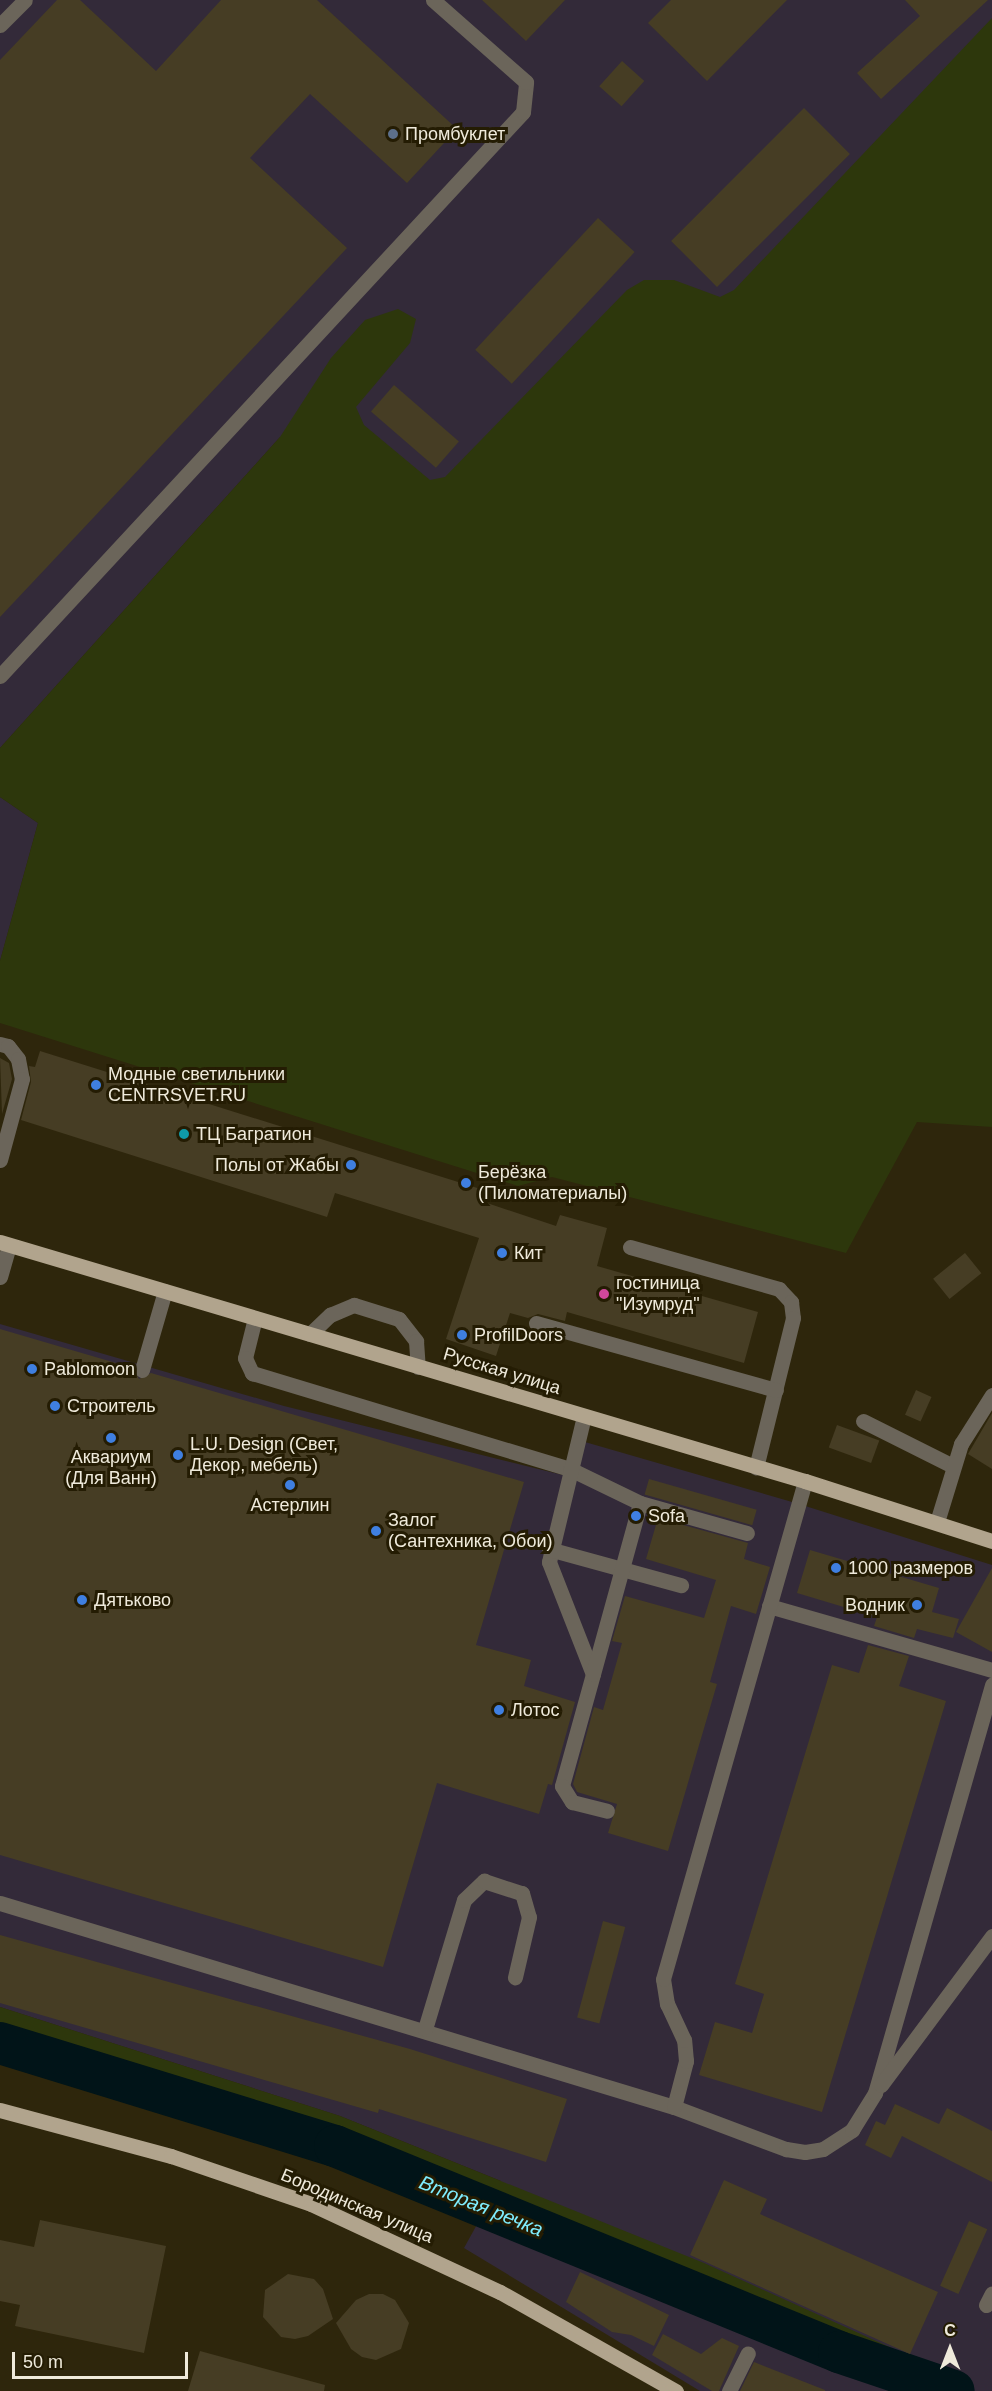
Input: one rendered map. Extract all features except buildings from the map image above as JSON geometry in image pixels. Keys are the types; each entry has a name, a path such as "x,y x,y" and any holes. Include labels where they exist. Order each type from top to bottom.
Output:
{"main road":[{"name":"Русская улица","path":"5,1244 805,1481 992,1541"},
{"name":"Бородинская улица","path":"0,2110 171,2156 311,2204 500,2292 676,2391"}],"lane":[{"path":"0,25 25,0"},
{"path":"0,676 523,112 526,82 433,0"},
{"path":"0,1044 8,1046 18,1059 22,1079 0,1160"},
{"path":"0,1277 5,1244"},
{"path":"630,1248 779,1289 790,1302 793,1318 756,1467"},
{"path":"142,1370 165,1291"},
{"path":"310,1334 330,1315 354,1305 399,1319 416,1341 418,1366"},
{"path":"255,1318 245,1358 252,1373 570,1469 640,1503 747,1533"},
{"path":"536,1323 776,1390"},
{"path":"937,1522 961,1444 992,1395"},
{"path":"585,1416 549,1549 549,1562 593,1674"},
{"path":"863,1421 953,1466"},
{"path":"675,2107 686,2061 684,2040 667,2004 663,1979 805,1481"},
{"path":"607,1811 572,1802 562,1786 640,1503"},
{"path":"549,1549 681,1586"},
{"path":"768,1606 992,1670"},
{"path":"874,2093 992,1684"},
{"path":"424,2029 464,1900 484,1881 522,1893 530,1917 515,1977"},
{"path":"0,1903 424,2029 675,2107 786,2149 806,2152 823,2149 852,2130 874,2093 992,1936"},
{"path":"729,2391 748,2353"}],"shaded area":[{"path":"0,0 992,0 992,55 745,317 415,548 280,437 0,748"},
{"path":"0,797 38,823 0,961"},
{"path":"0,1324 284,1406 575,1478 585,1442 799,1504 992,1565 992,2391 700,2391 464,2248 501,2181 340,2116 0,2007"}],"green space":[{"path":"992,18 992,1127 917,1122 846,1253 552,1177 518,1186 0,1023 0,961 38,823 0,797 0,748 280,437 331,358 365,320 398,309 416,319 410,343 356,407 364,425 430,480 445,477 627,290 644,280 674,280 720,297 734,290"},
{"path":"0,2007 340,2116 704,2263 938,2369 928,2375 345,2134 0,2029"}],"waterway":[{"name":"Вторая речка","path":"0,2043 335,2146 839,2352 954,2391"}],"place":[{"name":"Промбуклет","path":"393,134"},
{"name":"Модные светильники CENTRSVET.RU","path":"96,1085"},
{"name":"ТЦ Багратион","path":"184,1134"},
{"name":"Полы от Жабы","path":"351,1165"},
{"name":"Берёзка (Пиломатериалы)","path":"466,1183"},
{"name":"Кит","path":"502,1253"},
{"name":"гостиница \"Изумруд\"","path":"604,1294"},
{"name":"ProfilDoors","path":"462,1335"},
{"name":"Pablomoon","path":"32,1369"},
{"name":"Строитель","path":"55,1406"},
{"name":"Аквариум (Для Ванн)","path":"111,1438"},
{"name":"L.U. Design (Свет, Декор, мебель)","path":"178,1455"},
{"name":"Астерлин","path":"290,1485"},
{"name":"Sofa","path":"636,1516"},
{"name":"Залог (Сантехника, Обои)","path":"376,1531"},
{"name":"1000 размеров","path":"836,1568"},
{"name":"Дятьково","path":"82,1600"},
{"name":"Водник","path":"917,1605"},
{"name":"Лотос","path":"499,1710"}]}
